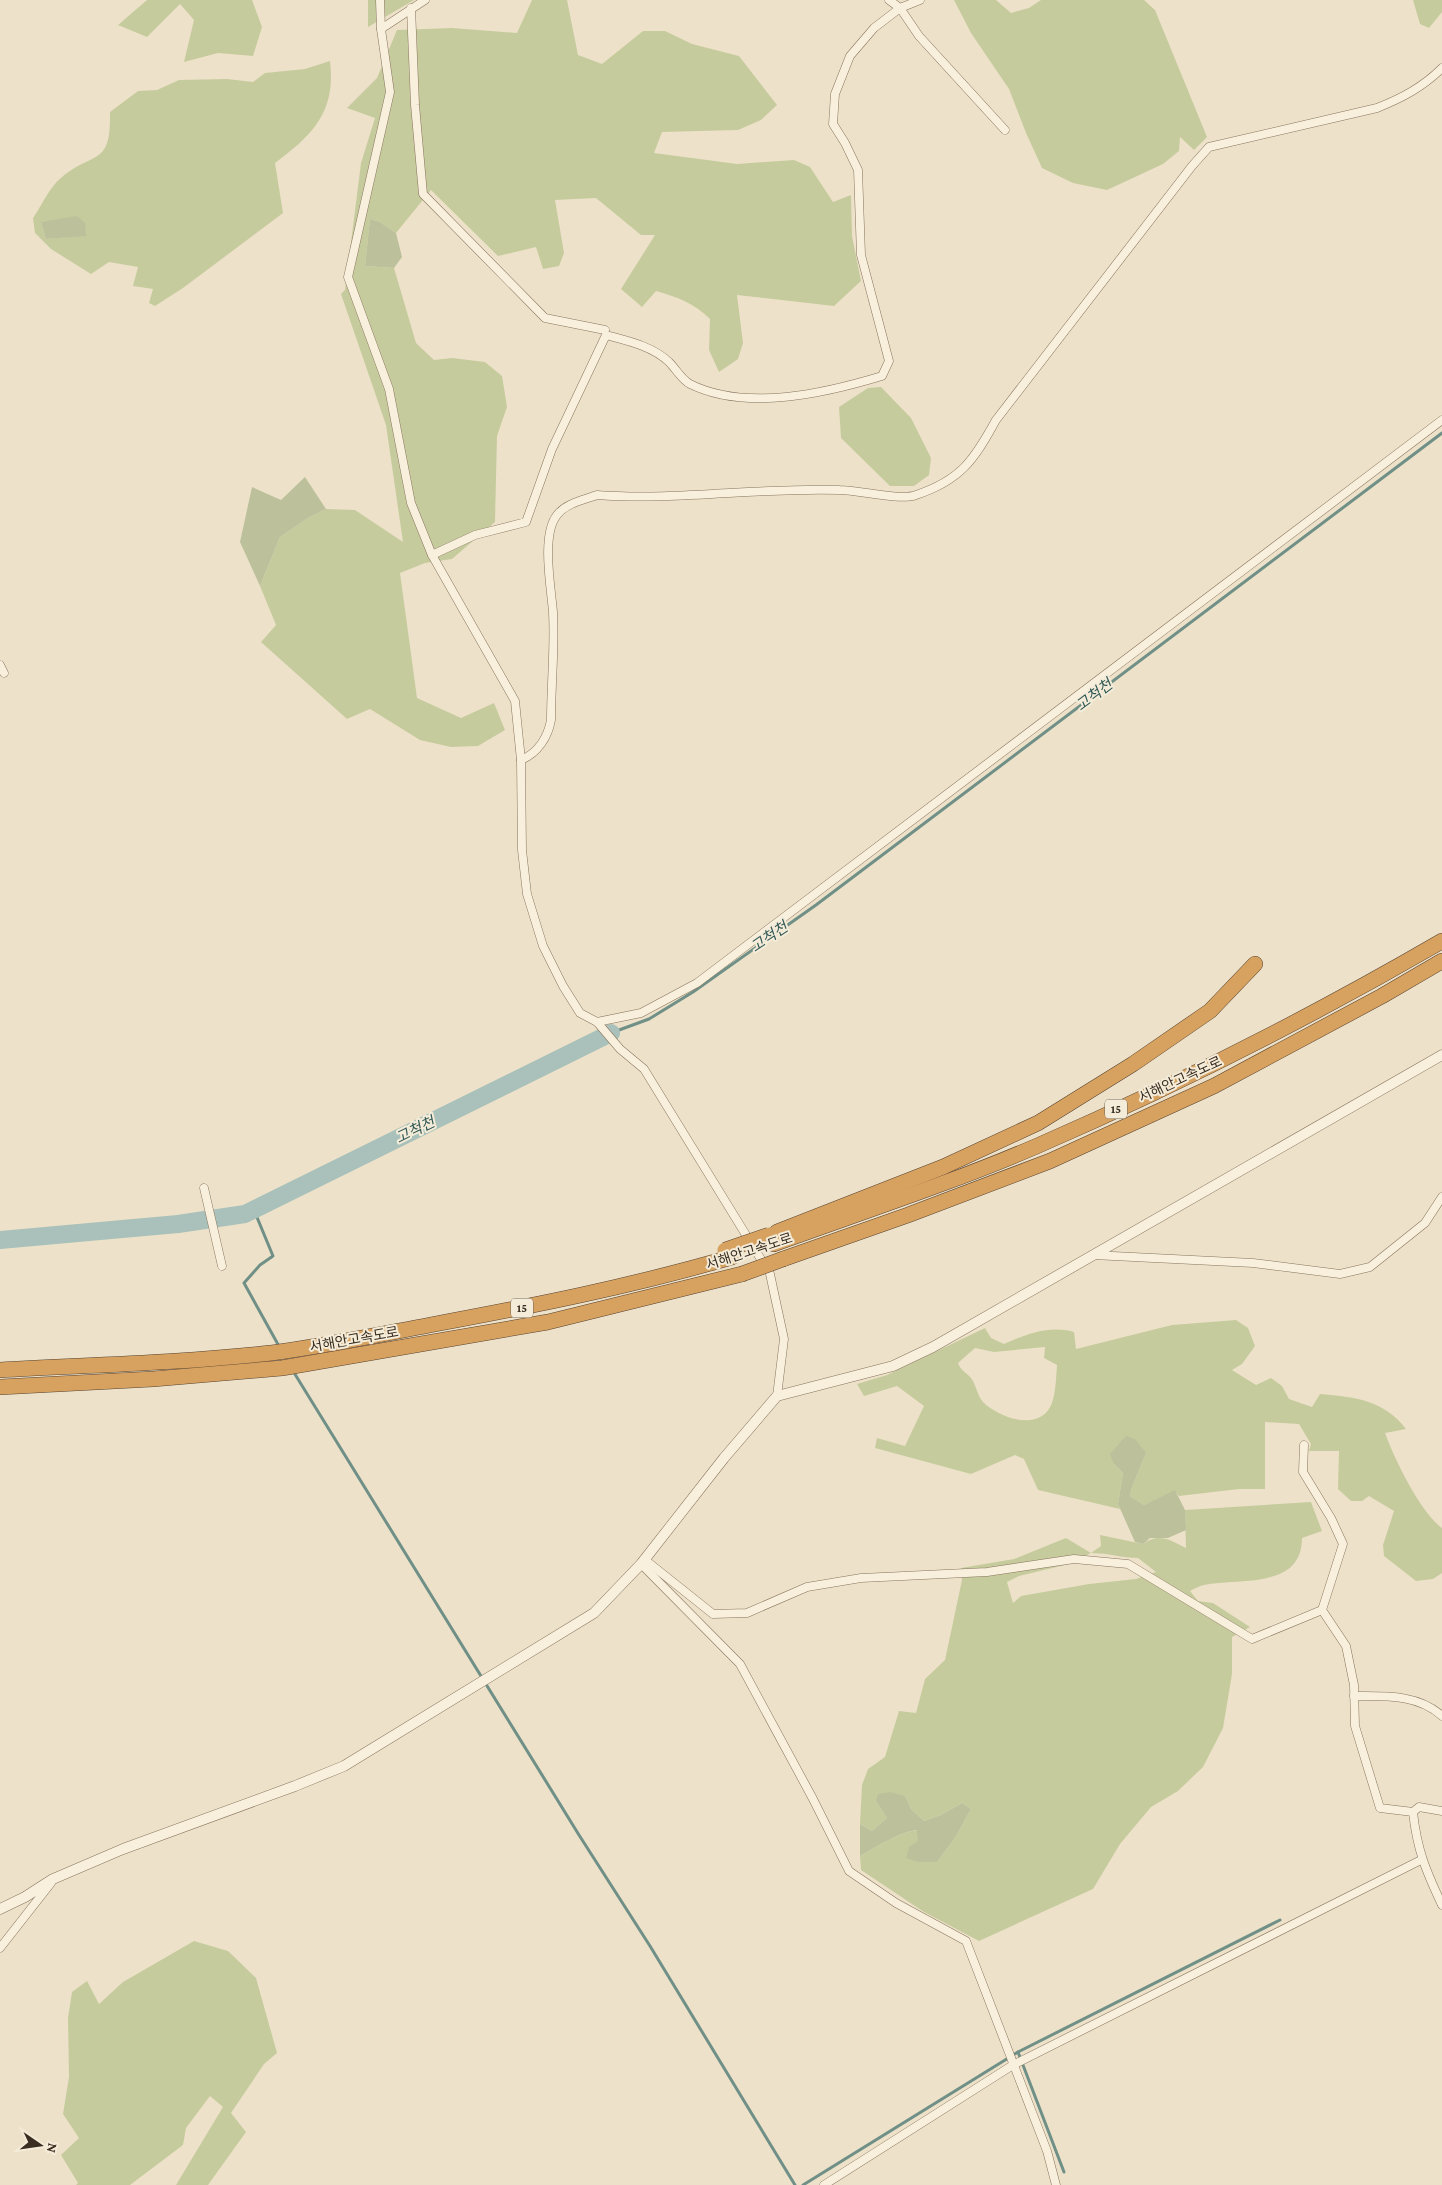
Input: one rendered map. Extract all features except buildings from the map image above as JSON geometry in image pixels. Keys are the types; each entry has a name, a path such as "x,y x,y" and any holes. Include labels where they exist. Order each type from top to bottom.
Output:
{"highway":[{"name":"서해안고속도로","path":"0,1370 270,1353 535,1306 658,1278 902,1198 1036,1146 1205,1068 1372,982 1442,941"},
{"name":"서해안고속도로","path":"0,1388 153,1379 282,1368 548,1322 742,1274 908,1215 1050,1161 1214,1086 1382,996 1442,961"},
{"path":"772,1240 944,1167 1038,1123 1133,1064 1210,1011 1255,964"}],"street":[{"path":"0,1908 25,1897 53,1879 123,1850 344,1766 594,1613 643,1561 724,1458 777,1396 784,1339 770,1274 644,1069 620,1049 599,1025 580,1013 562,986 543,946 527,894 522,850 521,760 515,701 432,555 411,503 389,389 348,277 390,92 381,29 380,0"},
{"path":"381,29 425,0"},
{"path":"889,0 900,8 919,36 1006,130"},
{"path":"432,555 475,535 526,522 552,449 606,335 639,343 667,361 689,384 728,396 772,399 858,383 882,376 889,361 861,255 858,170 846,143 833,124 835,94 850,56 874,28 900,8 920,0"},
{"path":"411,8 415,104 423,194 545,318 605,330"},
{"path":"521,760 532,755 549,732 551,720 553,612 548,573 550,528 557,514 571,504 597,495 840,490 913,496 939,485 968,465 977,454 996,420 1186,174 1209,147 1377,108 1403,98 1431,79 1442,68"},
{"path":"599,1025 641,1013 698,983 1442,420"},
{"path":"0,665 4,673"},
{"path":"777,1396 893,1366 933,1346 1442,1056"},
{"path":"204,1188 222,1266"},
{"path":"1092,1255 1253,1263 1340,1274 1370,1267 1425,1223 1442,1197"},
{"path":"643,1561 713,1614 747,1613 807,1588 861,1578 988,1572 1074,1559 1128,1564 1252,1639 1322,1610 1343,1544 1331,1518 1303,1472 1304,1445"},
{"path":"643,1561 740,1664 850,1871 896,1903 966,1941 1016,2060 1047,2151 1056,2185"},
{"path":"1322,1610 1346,1646 1354,1685 1354,1726 1380,1808 1413,1812 1419,1807 1442,1810"},
{"path":"1354,1696 1399,1696 1431,1706 1442,1716"},
{"path":"1413,1812 1416,1840 1421,1860 1442,1906"},
{"path":"824,2185 1016,2060 1421,1860"},
{"path":"0,1948 53,1879"}],"green space":[{"path":"147,0 252,0 262,27 253,56 218,53 184,62 194,20 180,4 147,37 118,25"},
{"path":"368,0 414,0 368,27"},
{"path":"532,0 567,0 578,55 602,64 643,31 665,31 692,44 739,56 777,105 761,120 738,130 662,132 654,153 737,164 794,160 810,167 833,202 851,195 852,236 861,281 834,306 737,295 743,343 738,359 719,372 709,350 710,319 704,313 685,301 656,291 642,307 621,289 655,235 641,235 596,198 555,200 564,253 559,266 543,269 536,247 498,256 431,190 396,233 380,222 370,219 365,266 394,268 416,343 434,360 452,358 485,362 502,376 507,407 497,436 495,522 452,559 425,563 400,573 417,698 461,718 494,703 505,730 478,746 451,747 420,740 370,709 347,719 261,642 276,625 260,586 280,537 308,518 326,509 355,510 403,542 386,425 341,294 345,290 361,163 375,118 347,108 377,78 397,30 452,28 517,33"},
{"path":"954,0 996,0 1011,13 1029,8 1041,0 1144,0 1155,10 1207,137 1194,150 1180,137 1179,151 1163,164 1107,190 1073,183 1042,168 1009,89 971,33"},
{"path":"1413,0 1442,0 1442,12 1429,28 1420,24"},
{"path":"330,61 331,79 329,94 326,108 311,131 301,142 275,163 283,213 183,288 155,306 149,303 153,289 133,286 138,267 109,262 91,274 51,249 35,233 33,218 50,190 62,177 99,155 104,150 108,142 110,112 138,91 157,90 179,80 227,79 253,82 265,73 305,69","holes":["57,221 86,235 46,239 41,222"]},
{"path":"77,216 85,223 86,236 46,239 41,222"},
{"path":"370,219 380,222 396,233 402,257 394,268 365,266"},
{"path":"881,387 911,418 931,458 929,475 914,486 890,486 841,438 839,407 868,388"},
{"path":"305,477 326,509 308,518 280,537 260,586 240,542 252,487 281,500"},
{"path":"1236,1320 1248,1328 1255,1346 1242,1364 1232,1370 1256,1385 1271,1378 1282,1386 1289,1399 1312,1407 1320,1394 1345,1397 1378,1406 1397,1419 1406,1429 1385,1433 1401,1470 1417,1498 1425,1510 1442,1528 1442,1573 1433,1579 1416,1581 1384,1556 1383,1545 1394,1511 1369,1496 1362,1501 1351,1501 1338,1489 1339,1451 1309,1451 1311,1444 1299,1424 1265,1422 1265,1489 1239,1489 1179,1496 1175,1491 1144,1505 1130,1496 1146,1453 1114,1464 1123,1473 1118,1504 1120,1509 1038,1490 1024,1459 1015,1455 971,1474 875,1448 877,1438 905,1446 924,1406 897,1386 864,1396 857,1384 887,1375 985,1328 991,1338 1004,1344 1029,1334 1047,1330 1074,1332 1076,1349 1172,1325","holes":["1045,1347 1044,1358 1057,1365 1052,1403 1047,1412 1039,1418 1030,1420 1019,1420 990,1408 981,1399 973,1380 958,1363 975,1348 994,1352"]},
{"path":"1126,1436 1135,1439 1146,1453 1130,1496 1144,1505 1175,1490 1185,1510 1186,1530 1168,1538 1150,1538 1143,1544 1135,1542 1118,1504 1123,1473 1114,1464 1110,1454"},
{"path":"1311,1502 1322,1531 1302,1538 1299,1555 1291,1566 1280,1574 1250,1581 1204,1585 1190,1591 1198,1601 1213,1603 1250,1627 1232,1637 1232,1674 1223,1728 1203,1767 1178,1791 1151,1807 1120,1844 1093,1889 979,1941 924,1912 861,1870 860,1856 896,1837 918,1830 918,1841 937,1862 955,1838 971,1809 962,1803 941,1815 924,1821 911,1809 905,1796 876,1801 887,1818 872,1831 860,1824 862,1785 868,1769 885,1757 899,1711 916,1713 925,1679 945,1660 962,1580 961,1568 1014,1559 1066,1538 1091,1553 1101,1546 1100,1535 1143,1544 1154,1538 1164,1538 1186,1548 1185,1510","holes":["1091,1553 1138,1558 1156,1572 1136,1579 1089,1584 1021,1596 1013,1603 1007,1582 1019,1576 1069,1564"]},
{"path":"890,1792 905,1796 911,1809 924,1821 941,1815 962,1803 971,1809 955,1838 937,1862 918,1862 906,1858 909,1847 918,1841 917,1830 896,1837 860,1856 860,1824 872,1831 887,1818 876,1801 878,1794"},
{"path":"194,1941 228,1951 256,1978 277,2053 264,2064 231,2113 246,2132 208,2185 176,2185 223,2107 210,2096 186,2128 183,2145 130,2185 76,2185 78,2183 61,2155 79,2138 63,2114 69,2077 68,2018 72,1992 87,1981 99,2004 123,1982"}],"waterway":[{"name":"고척천","path":"611,1033 649,1019 693,992 816,905 1442,433"},
{"name":"고척천","path":"0,1240 178,1224 245,1214 611,1033"},
{"path":"254,1210 273,1256 260,1265 244,1283 280,1348"},
{"path":"293,1371 579,1835 650,1946 795,2185"},
{"path":"803,2185 1018,2052 1280,1920"},
{"path":"1018,2052 1064,2172"}]}
